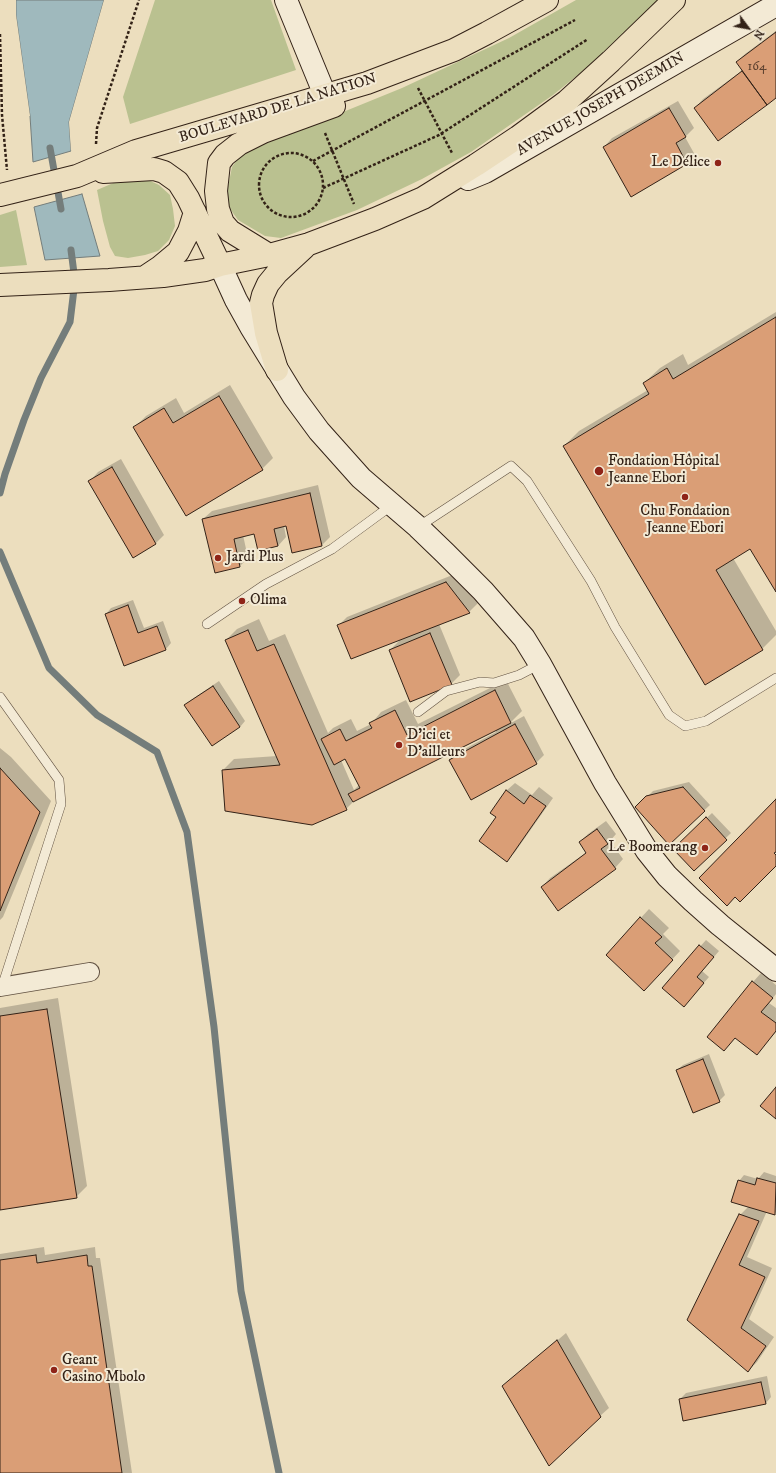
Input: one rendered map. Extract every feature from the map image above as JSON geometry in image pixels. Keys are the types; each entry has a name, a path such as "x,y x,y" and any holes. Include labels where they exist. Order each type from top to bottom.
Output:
{"main road":[{"path":"286,0 325,95"},
{"name":"BOULEVARD DE LA NATION","path":"6,193 81,175 136,151 367,83 454,50 547,0"},
{"path":"0,284 37,284 109,280 205,270 220,265 269,255 309,244 375,220 423,198 476,166 518,138 566,101 674,0"},
{"name":"AVENUE JOSEPH DEEMIN","path":"423,198 485,172 776,5"},
{"path":"269,255 230,231 222,223 218,209 216,191 220,164 225,155 239,144 264,132 387,86 454,50"},
{"path":"81,175 139,168 159,170 178,182 195,212 236,300 277,370 308,417 338,455 361,478 418,527 483,591 524,638 540,664 605,783 647,851 667,876 720,925 776,970"},
{"path":"144,277 160,267 178,252 189,231 195,212"},
{"path":"277,370 263,318 261,303 263,295 268,284 277,273 309,244"}],"street":[{"path":"1,987 90,972"}],"lane":[{"path":"418,527 511,466 527,481 590,581 615,627 670,715 685,726 706,721 776,678"},
{"path":"207,624 266,584 332,549 392,505"},
{"path":"418,712 446,692 480,682 494,683 519,675 540,664"},
{"path":"0,697 59,780 61,804 1,987"}],"path":[{"path":"95,149 97,128 139,0"},
{"path":"313,161 575,20"},
{"path":"0,34 2,115 7,171 6,193"},
{"path":"323,188 441,134 588,39"},
{"path":"415,82 452,154"},
{"path":"323,129 357,210"},
{"path":"285,153 296,153 306,156 313,161 321,172 324,182 318,203 311,211 302,216 291,218 281,216 264,204 260,194 259,184 261,173 266,164 285,153"}],"green space":[{"path":"155,0 271,0 296,70 130,124 123,97"},
{"path":"576,0 661,0 604,54 553,95 471,152 422,179 357,210 281,238 265,236 238,220 228,206 228,187 232,167 243,151 402,88 509,38"},
{"path":"144,178 159,185 170,195 175,226 169,240 158,251 128,258 115,256 110,247 97,190 118,181"},
{"path":"16,210 27,265 0,267 0,215"}],"water":[{"path":"16,0 104,0 69,122 71,151 33,162 30,116 16,15"},
{"path":"82,194 100,256 45,260 34,207"}],"pier":[{"path":"14,0 16,0 16,15 30,116 28,116 14,16"},
{"path":"104,0 106,0 71,122 73,150 71,151 69,122"}],"building":[{"path":"776,32 776,98 767,105 736,62"},
{"path":"742,71 767,105 718,141 694,108"},
{"path":"669,108 686,137 676,143 687,164 631,197 603,147"},
{"name":"Chu Fondation Jeanne Ebori","path":"776,317 776,592 750,549 716,570 763,650 705,685 563,446 649,394 643,383 667,368 673,379"},
{"path":"219,396 263,470 186,516 133,427 164,408 173,423"},
{"path":"112,467 156,544 133,558 88,481"},
{"path":"310,493 322,546 292,553 286,526 274,529 278,546 258,551 254,534 234,539 240,567 215,573 202,519"},
{"path":"446,582 470,613 351,659 337,625"},
{"path":"128,605 138,633 157,626 166,650 124,666 105,614"},
{"path":"248,630 257,651 274,644 347,810 312,825 225,811 222,770 280,765 225,640"},
{"path":"430,633 452,685 410,702 389,650"},
{"path":"213,686 240,727 212,746 184,705"},
{"path":"495,690 511,723 353,802 348,794 360,788 345,759 334,765 321,739 340,729 346,741 372,728 369,723 395,710 407,735"},
{"path":"515,724 537,764 471,800 449,760"},
{"path":"0,768 40,812 0,911"},
{"path":"683,787 705,811 669,845 635,807 646,796"},
{"path":"506,790 524,804 530,795 546,806 507,862 479,841 496,817 490,813"},
{"path":"776,799 776,852 774,853 776,855 776,866 740,902 735,897 727,906 699,878"},
{"path":"706,817 727,840 694,871 673,849"},
{"path":"597,829 608,844 601,849 616,869 558,911 541,887 586,853 579,842"},
{"path":"640,917 662,937 655,943 673,960 644,991 606,955"},
{"path":"699,945 714,957 697,977 704,983 684,1007 662,988"},
{"path":"752,981 773,998 761,1012 776,1023 776,1031 757,1055 735,1038 724,1051 707,1037"},
{"path":"47,1009 77,1198 0,1210 0,1016"},
{"path":"703,1059 720,1102 693,1113 676,1070"},
{"path":"776,1087 776,1119 760,1106"},
{"path":"757,1178 776,1183 775,1215 731,1202 738,1180 755,1185"},
{"path":"739,1214 759,1221 739,1265 765,1277 741,1328 766,1346 748,1372 687,1320"},
{"name":"Geant Casino Mbolo","path":"36,1255 37,1263 87,1255 88,1266 92,1266 122,1473 0,1473 0,1260"},
{"path":"557,1340 601,1417 549,1466 502,1386"},
{"path":"761,1382 766,1404 683,1421 679,1399"}],"waterway":[{"path":"50,148 61,209"},
{"path":"0,493 24,420 41,378 70,322 75,281 71,250"},
{"path":"0,552 49,668 97,715 157,752 187,832 214,1027 241,1291 279,1473"}],"place":[{"name":"Le Délice","path":"718,163"},
{"name":"Fondation Hôpital Jeanne Ebori","path":"599,471"},
{"name":"Chu Fondation Jeanne Ebori","path":"685,497"},
{"name":"Jardi Plus","path":"218,558"},
{"name":"Olima","path":"242,601"},
{"name":"D'ici et D'ailleurs","path":"399,745"},
{"name":"Le Boomerang","path":"705,848"},
{"name":"Geant Casino Mbolo","path":"54,1370"}]}
